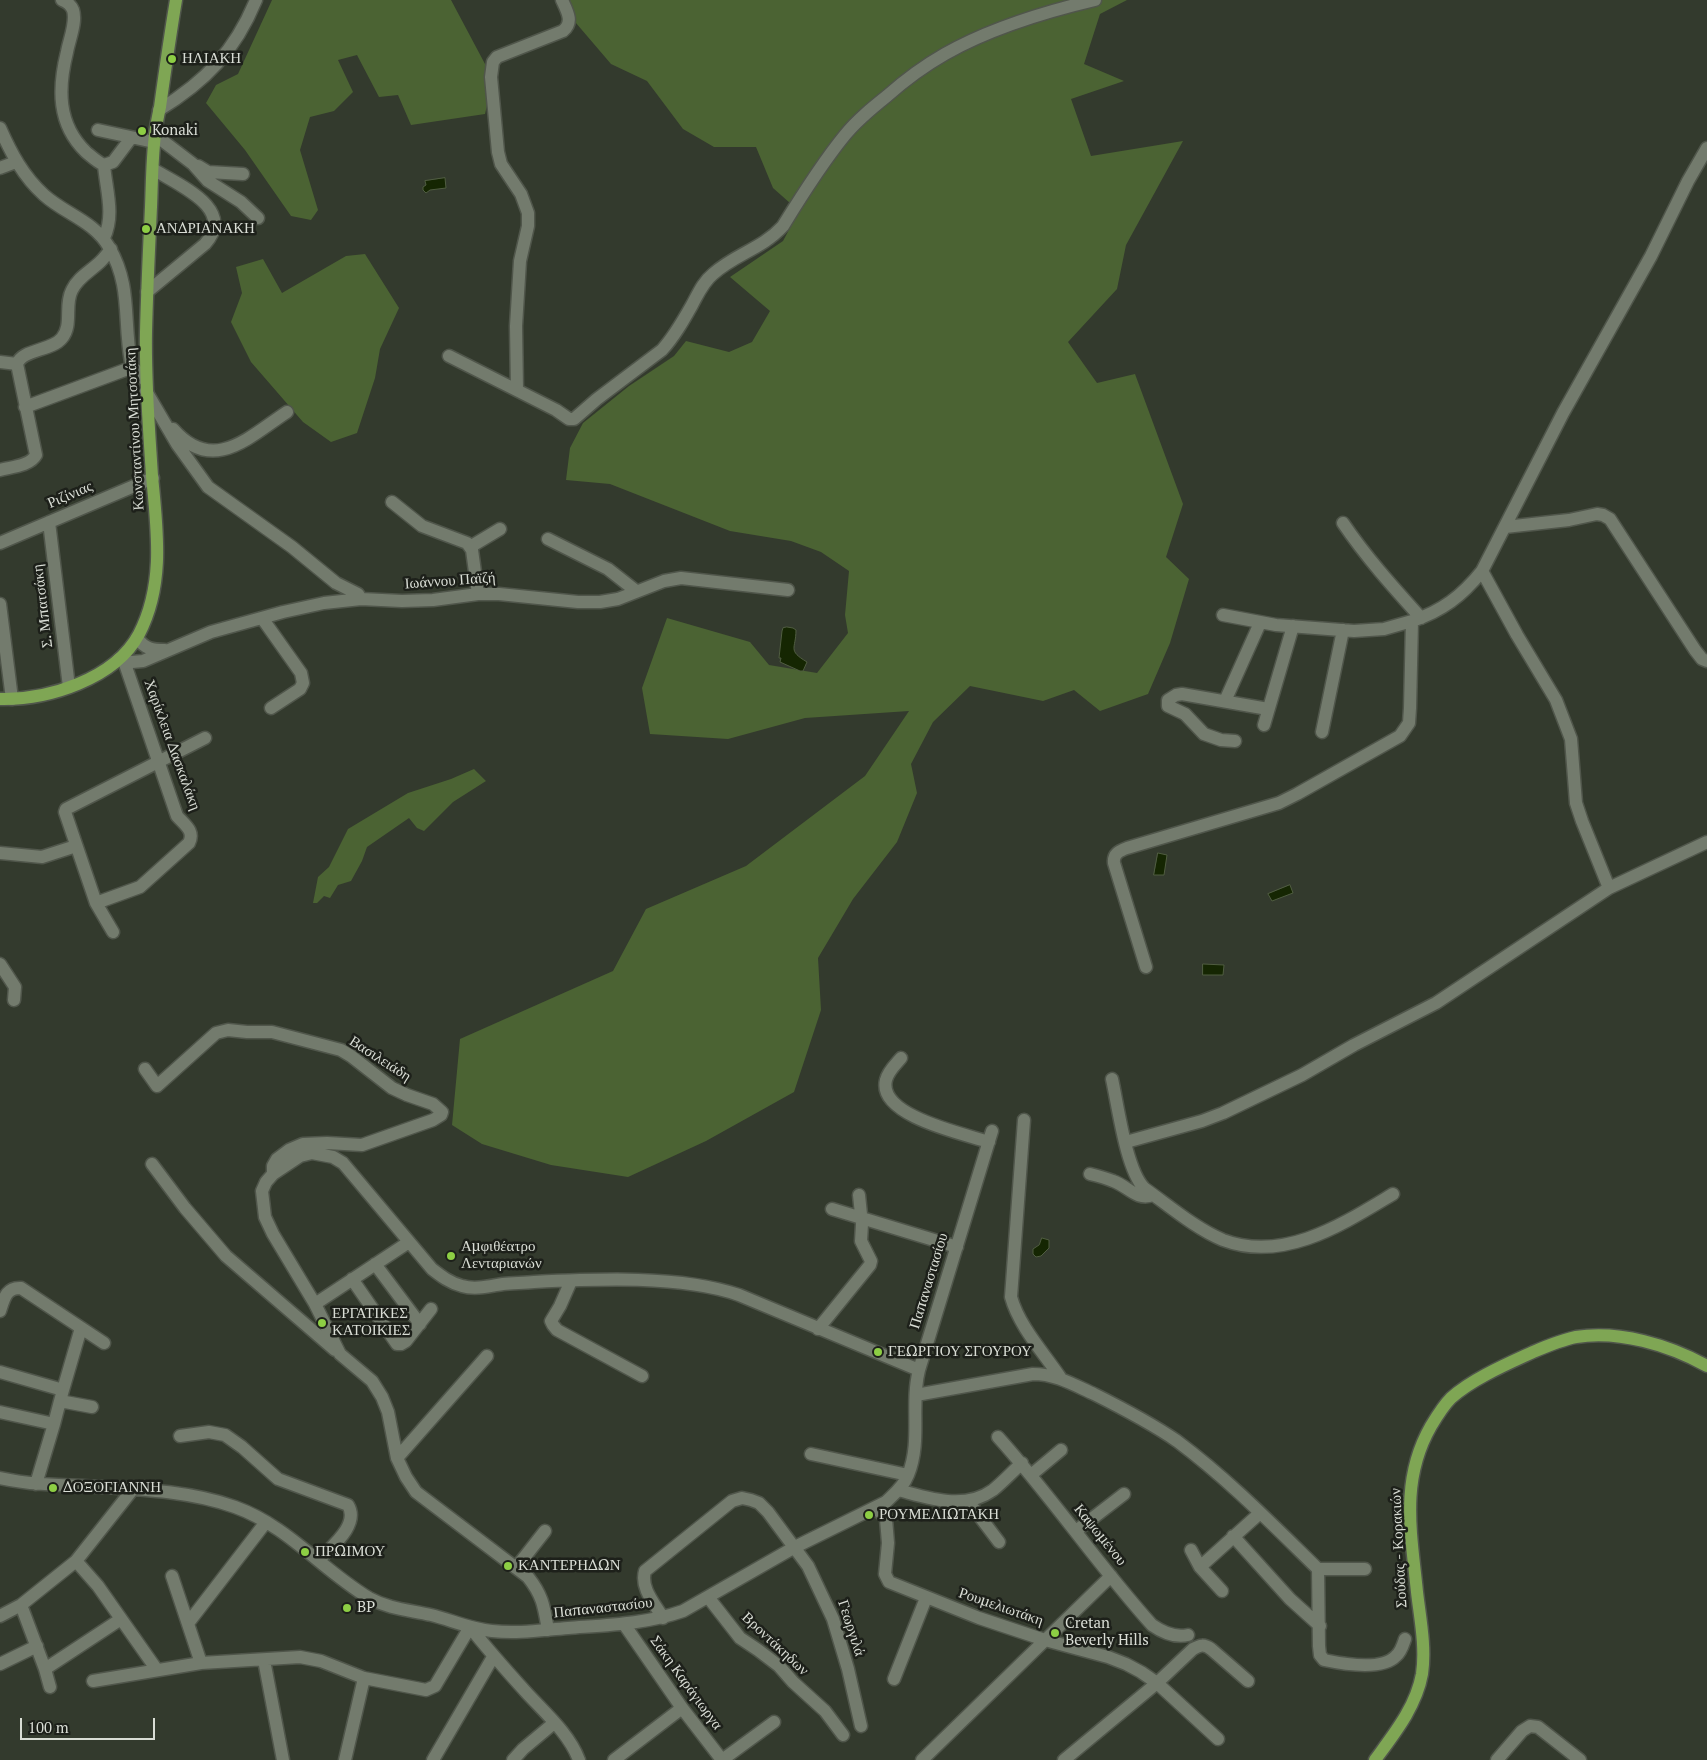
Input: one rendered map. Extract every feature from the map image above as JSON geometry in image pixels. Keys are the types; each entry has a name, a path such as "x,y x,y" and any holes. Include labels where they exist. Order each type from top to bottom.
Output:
{"main road":[{"name":"Κωνσταντίνου Μητσοτάκη","path":"6,699 45,694 69,687 92,677 121,660 136,638 148,614 158,559 146,385 147,292 154,139 176,0"},
{"name":"Σούδας - Κορακιών","path":"1376,1760 1408,1712 1417,1693 1422,1672 1423,1648 1413,1552 1410,1489 1417,1456 1439,1412 1452,1398 1493,1371 1544,1348 1576,1338 1612,1336 1644,1342 1675,1352 1707,1366"}],"street":[{"path":"62,0 70,5 74,11 62,78 62,106 70,133 76,143 96,162 104,165 113,162 131,138"},
{"path":"159,110 202,80 225,55 244,26 256,0"},
{"path":"517,390 516,326 520,261 528,226 528,213 521,194 500,164 491,89 491,68 497,58 563,31 568,27 570,23 569,18 562,0"},
{"path":"449,356 574,420 630,373 653,357 670,341 703,284 714,273 774,235 783,226 846,134 863,116 909,78 945,54 972,40 1062,8 1095,0"},
{"path":"0,128 16,162 44,195 84,221 107,243 125,283 130,353 133,367 146,385 185,455 208,487 292,547 336,583 358,594 361,599"},
{"path":"98,130 131,138 154,139 208,172 243,174"},
{"path":"1223,615 1260,623 1293,626 1343,630 1384,629 1416,620 1442,609 1469,587 1482,572 1563,412 1651,256 1688,181 1707,148"},
{"path":"0,168 16,162"},
{"path":"193,164 208,181 241,202 258,218"},
{"path":"0,470 29,462 36,455 17,364 21,358 59,342 67,328 68,304 72,290 80,278 102,260 107,243 110,219 104,165"},
{"path":"147,292 205,244 212,236 215,228 210,206 153,169"},
{"path":"0,362 17,364"},
{"path":"25,406 133,367"},
{"path":"162,416 178,434 196,447 206,451 218,451 234,447 287,412"},
{"name":"Ριζίνιας","path":"0,542 153,478"},
{"path":"392,502 422,526 464,541 470,546 473,554 478,594"},
{"path":"1505,527 1569,520 1596,514 1610,518 1695,650 1702,659 1707,661"},
{"name":"Σ. Μπατσάκη","path":"49,522 69,687"},
{"path":"1146,966 1114,863 1119,851 1279,803 1400,736 1409,722 1416,620 1343,522"},
{"path":"470,546 500,529"},
{"path":"548,539 600,564 636,591"},
{"path":"1482,572 1556,700 1572,739 1576,803 1608,888"},
{"name":"Ιωάννου Παϊζή","path":"121,660 138,662 147,654 168,650 211,632 306,607 361,599 394,601 433,600 478,594 515,595 590,603 618,599 664,581 689,578 788,590"},
{"path":"0,604 6,699"},
{"path":"262,618 302,673 303,678 300,689 271,708"},
{"path":"1226,701 1260,623"},
{"path":"1264,725 1293,626"},
{"path":"1322,732 1343,630"},
{"path":"136,638 147,654"},
{"name":"Χαρίκλεια Δασκαλάκη","path":"96,903 140,887 189,843 192,838 190,830 177,816 121,660"},
{"path":"1236,741 1221,740 1204,734 1186,714 1168,706 1168,700 1182,694 1268,709"},
{"path":"112,932 96,903 65,812 66,809 205,738"},
{"path":"1126,1142 1202,1121 1223,1113 1302,1075 1354,1045 1436,1003 1608,888 1707,842"},
{"path":"0,853 42,857 76,846"},
{"path":"0,964 15,987 14,1000"},
{"name":"Βασιλειάδη","path":"146,1070 157,1086 216,1032 228,1030 265,1031 341,1050 352,1056 392,1088 433,1104 442,1112 441,1115 433,1120 362,1145 303,1144 277,1158 273,1166 273,1174"},
{"name":"Παπαναστασίου","path":"0,1478 36,1484 133,1489 212,1501 235,1507 266,1522 357,1590 382,1604 454,1621 470,1627 508,1633 548,1630 624,1624 663,1618 683,1611 795,1547 886,1502 898,1490 908,1475 916,1426 916,1395 919,1370 990,1136 939,1126 907,1114 896,1106 890,1098 885,1084 888,1074 901,1058"},
{"path":"1112,1079 1126,1142 1138,1182 1153,1195 1206,1231 1223,1240 1250,1247 1271,1246 1323,1234 1394,1194"},
{"path":"1024,1120 1011,1297 1015,1311 1060,1378"},
{"path":"340,1354 315,1304 273,1234 265,1217 262,1191 266,1182 273,1174 300,1156 312,1153 333,1157 343,1163 432,1268 446,1279 461,1286 472,1288 505,1284 639,1280 708,1286 739,1295 919,1370"},
{"path":"152,1164 191,1216 226,1256 372,1381 382,1397 388,1412 397,1458 416,1492 528,1577 538,1590 544,1605 548,1630"},
{"path":"1090,1174 1114,1181 1138,1195 1147,1197 1153,1195"},
{"path":"818,1329 870,1265 870,1260 861,1241 862,1220 859,1195"},
{"path":"832,1209 862,1220 957,1247"},
{"path":"315,1304 409,1242"},
{"path":"375,1264 420,1324"},
{"path":"352,1280 397,1344 406,1341 431,1309"},
{"path":"571,1281 554,1315 553,1325 557,1330 642,1376"},
{"path":"0,1311 8,1290 14,1287 21,1288 104,1343"},
{"path":"36,1484 81,1328"},
{"path":"397,1458 487,1356"},
{"path":"0,1372 92,1408"},
{"path":"916,1395 1033,1374 1046,1374 1060,1378 1122,1408 1175,1440 1216,1473 1318,1569 1365,1569"},
{"path":"0,1412 54,1424"},
{"path":"180,1436 209,1432 225,1435 242,1447 278,1479 348,1505 352,1515 350,1526 319,1560"},
{"name":"Καψωμένου","path":"998,1436 1022,1463 1152,1625 1172,1635 1188,1635"},
{"path":"1031,1475 1060,1450"},
{"path":"811,1454 908,1475"},
{"path":"898,1490 939,1500 968,1501 981,1497 993,1490 1022,1463"},
{"path":"0,1616 21,1605 76,1561 133,1489"},
{"path":"1076,1532 1124,1494"},
{"name":"Γεωργιλά","path":"663,1618 645,1587 643,1579 645,1571 732,1500 742,1498 759,1503 768,1512 808,1566 833,1619 848,1669 861,1726"},
{"path":"968,1501 999,1542"},
{"name":"Ρουμελιωτάκη","path":"875,1508 886,1519 888,1543 885,1574 889,1582 979,1618 1045,1640 1108,1657 1141,1672 1157,1683 1218,1739"},
{"path":"1200,1567 1260,1513"},
{"path":"189,1622 266,1522"},
{"path":"516,1568 545,1531"},
{"path":"1233,1536 1290,1599 1320,1626"},
{"path":"1191,1550 1200,1567 1222,1591"},
{"path":"76,1561 121,1618 157,1670"},
{"path":"1318,1569 1320,1655 1324,1660 1380,1665 1393,1660 1398,1655 1406,1639"},
{"path":"172,1576 189,1622 201,1663"},
{"path":"922,1760 1111,1576"},
{"name":"Βροντάκηδων","path":"708,1597 740,1638 780,1666 793,1682 825,1711 842,1735"},
{"path":"894,1679 926,1598"},
{"path":"21,1605 45,1668 50,1687"},
{"path":"45,1668 121,1618"},
{"name":"Σάκη Καράγιωργα","path":"624,1624 682,1708 722,1760"},
{"path":"93,1681 201,1663 300,1657 310,1658 364,1678 420,1690 431,1689 438,1682 470,1627 493,1657 554,1722 574,1747 579,1760"},
{"path":"0,1664 37,1646"},
{"path":"1064,1760 1157,1683 1193,1649 1206,1646 1248,1681"},
{"path":"433,1760 493,1657"},
{"path":"264,1660 283,1760"},
{"path":"345,1760 364,1678"},
{"path":"614,1760 682,1708"},
{"path":"513,1760 554,1722"},
{"path":"722,1760 774,1722"},
{"path":"1497,1760 1522,1731 1530,1726 1538,1727 1580,1760"}],"shaded area":[{"path":"272,0 451,0 493,79 485,114 411,125 398,95 379,97 357,55 338,60 353,92 334,111 310,117 300,150 318,210 311,220 291,216 245,150 206,103 216,85 238,74"},
{"path":"564,0 1127,0 1100,14 1084,64 1124,81 1071,99 1091,156 1183,141 1126,245 1117,289 1068,342 1097,383 1135,374 1183,504 1166,557 1189,579 1170,643 1148,694 1100,711 1074,690 1043,701 970,686 933,722 911,764 917,793 897,842 853,899 818,958 821,1010 794,1092 706,1141 628,1177 551,1165 482,1144 452,1125 460,1039 613,971 646,909 746,866 865,776 909,711 805,718 728,739 650,734 642,688 667,618 750,642 769,665 817,673 848,633 845,615 849,571 821,552 791,541 730,531 610,484 566,480 570,448 583,423 629,386 674,356 686,341 729,352 752,342 770,311 730,277 783,241 799,211 773,188 756,147 714,147 683,129 647,81 611,64 570,16"},
{"path":"445,178 446,188 430,190 426,193 423,190 423,187 426,185 425,181"},
{"path":"365,254 399,308 380,349 375,378 357,433 331,442 303,422 251,362 231,322 242,293 236,267 263,259 282,293 346,256"},
{"path":"787,627 796,630 795,652 807,662 803,671 780,662 782,631 783,628"},
{"path":"474,769 486,781 453,802 424,831 417,828 409,818 367,847 351,881 338,885 330,898 324,896 317,903 313,903 318,877 329,867 348,829 408,793 451,779"},
{"path":"1158,853 1167,855 1164,875 1154,875"},
{"path":"1290,885 1293,893 1272,901 1268,894"},
{"path":"1203,964 1224,965 1223,975 1203,975"},
{"path":"1042,1238 1049,1240 1049,1248 1041,1256 1036,1257 1033,1254 1033,1249 1039,1245"}],"place":[{"name":"ΗΛΙΑΚΗ","path":"172,59"},
{"name":"Konaki","path":"142,131"},
{"name":"ΑΝΔΡΙΑΝΑΚΗ","path":"146,229"},
{"name":"Αμφιθέατρο Λενταριανών","path":"451,1256"},
{"name":"ΕΡΓΑΤΙΚΕΣ ΚΑΤΟΙΚΙΕΣ","path":"322,1323"},
{"name":"ΓΕΩΡΓΙΟΥ ΣΓΟΥΡΟΥ","path":"878,1352"},
{"name":"ΔΟΞΟΓΙΑΝΝΗ","path":"53,1488"},
{"name":"ΡΟΥΜΕΛΙΩΤΑΚΗ","path":"869,1515"},
{"name":"ΠΡΩΙΜΟΥ","path":"305,1552"},
{"name":"ΚΑΝΤΕΡΗΔΩΝ","path":"508,1566"},
{"name":"BP","path":"347,1608"},
{"name":"Cretan Beverly Hills","path":"1055,1633"}]}
